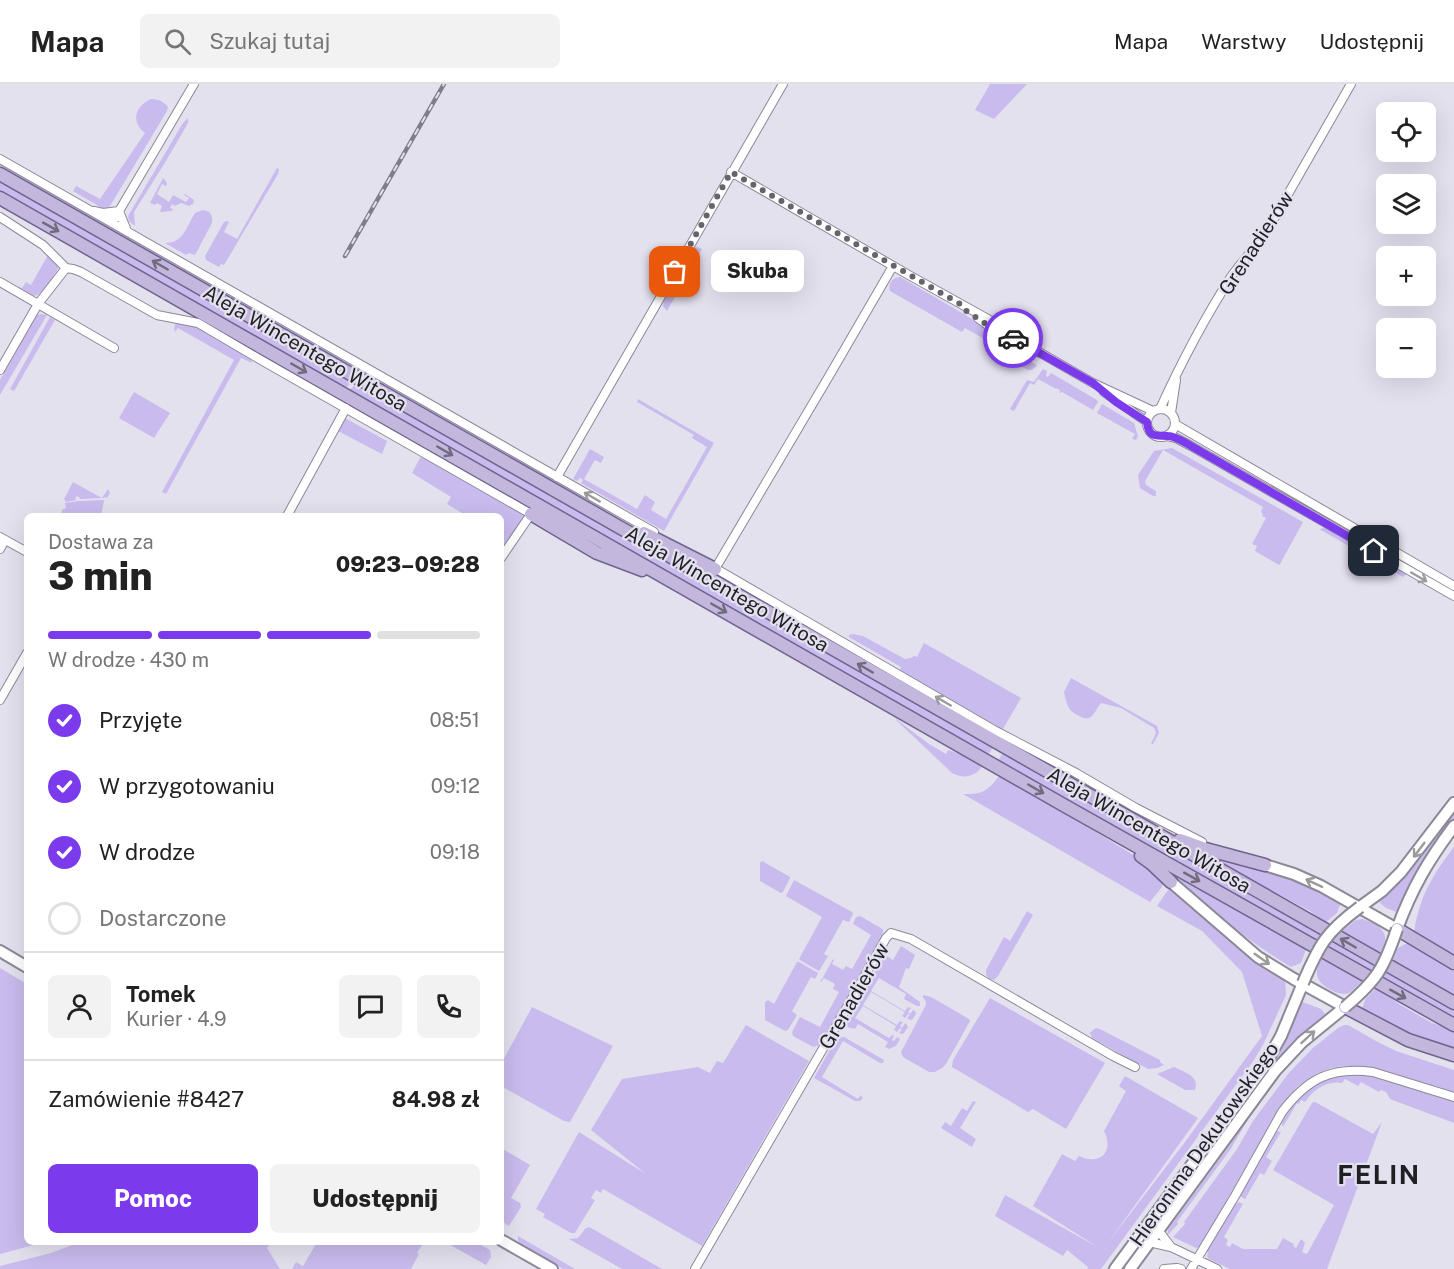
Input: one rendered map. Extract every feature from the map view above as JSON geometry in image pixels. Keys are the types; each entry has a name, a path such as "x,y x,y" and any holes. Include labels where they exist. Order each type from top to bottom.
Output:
{"main road":[{"name":"Aleja Wincentego Witosa","path":"0,174 580,505 1016,748 1082,791 1454,1003"},
{"name":"Aleja Wincentego Witosa","path":"0,198 1454,1025"},
{"path":"580,505 613,517 715,568"},
{"path":"531,514 603,556 669,579"},
{"path":"783,645 833,680"},
{"path":"1082,791 1126,810 1187,843 1265,866"},
{"path":"1068,807 1146,859 1172,882"},
{"path":"1397,929 1454,963"},
{"path":"1345,1007 1418,1045 1454,1055"}],"street":[{"path":"112,223 194,84"},
{"path":"557,477 783,84"},
{"name":"Grenadierów","path":"1179,370 1190,346 1232,276 1261,242 1351,84"},
{"name":"Aleja Wincentego Witosa","path":"0,159 715,568 991,734"},
{"path":"731,172 997,324 1004,332 1093,383 1156,410 1171,413"},
{"path":"87,209 103,213 119,211"},
{"path":"119,211 127,231"},
{"name":"Aleja Wincentego Witosa","path":"0,217 43,245 66,268 73,268 81,272 157,315 198,323 531,514"},
{"path":"715,568 893,266"},
{"path":"0,369 38,304 66,268"},
{"path":"0,282 114,348"},
{"path":"1179,370 1156,410 1150,414 1147,422 1148,429 1153,435 1167,436 1191,446 1454,596"},
{"path":"1167,436 1174,429 1175,424 1171,413 1179,370"},
{"path":"1093,383 1116,402 1147,422"},
{"path":"289,513 346,408"},
{"path":"1175,424 1454,586"},
{"path":"504,554 531,514"},
{"path":"0,549 3,538 24,550"},
{"path":"0,700 24,658"},
{"name":"Aleja Wincentego Witosa","path":"1016,748 1077,773 1181,832 1218,849 1308,879 1397,929"},
{"name":"Hieronima Dekutowskiego","path":"1115,1269 1263,1068 1281,1036 1324,939 1401,873 1454,803"},
{"name":"Hieronima Dekutowskiego","path":"1130,1269 1275,1071 1302,1042 1368,987 1381,970 1409,897 1427,864 1454,826"},
{"name":"Aleja Wincentego Witosa","path":"1172,882 1249,950 1345,1007"},
{"name":"Grenadierów","path":"695,1269 891,933 911,939 1135,1067"},
{"path":"0,951 24,965"},
{"path":"1191,1269 1282,1112 1309,1083 1332,1072 1347,1070 1373,1072 1454,1097"},
{"path":"1158,1230 1171,1246"},
{"path":"504,1242 552,1269"},
{"path":"1149,1242 1171,1246 1217,1269"},
{"path":"1164,1269 1181,1269"}],"shaded area":[{"path":"990,84 1027,84 994,119 975,110"},
{"path":"151,99 164,103 168,107 167,111 110,206 102,208 73,191 76,186 100,199 145,133 136,120 136,115 141,106"},
{"path":"188,118 188,123 134,212 135,226 129,221 128,216"},
{"path":"0,163 361,370 358,374 67,207 0,166"},
{"path":"277,168 279,169 278,174 224,265 221,264 219,267 206,260 205,256 224,222 229,222 224,232 237,239"},
{"path":"163,178 167,184 166,186 162,184 157,194 169,202 173,195 186,202 189,198 185,194 194,200 193,204 189,206 181,203 175,206 172,204 170,208 173,209 172,211 160,212 162,206 150,203"},
{"path":"0,180 354,381 344,389 0,193"},
{"path":"203,210 211,214 212,223 195,255 189,253 186,255 165,243 180,237 195,213"},
{"path":"693,248 702,249 667,311 663,306 664,301"},
{"path":"48,255 58,268 46,287 35,296 19,290 19,287 22,288 26,282 31,285"},
{"path":"900,277 991,332 993,339 991,343 965,328 962,332 890,291 891,281"},
{"path":"37,315 47,315 0,395 0,380"},
{"path":"50,317 55,320 14,391 10,389"},
{"path":"176,322 192,323 251,358 252,363 241,358 166,494 162,492 234,360 178,328 175,332"},
{"path":"1001,345 1037,365 1028,370 1003,358 998,355 997,351"},
{"path":"1043,369 1047,371 1046,376 1048,377 1051,373 1097,400 1093,410 1062,392 1059,393 1060,390 1038,379 1034,385 1030,383 1014,411 1010,409 1027,380 1034,382"},
{"path":"365,371 555,478 631,523 362,376"},
{"path":"357,383 994,746 988,755 348,391"},
{"path":"134,392 170,413 154,438 119,418"},
{"path":"638,399 714,443 664,531 581,483 583,480 580,478 577,481 573,479 590,449 604,457 601,463 595,460 584,479 637,509 645,495 655,502 651,510 666,519 707,447 692,438 694,435 637,402"},
{"path":"1102,404 1134,423 1138,436 1136,440 1132,439 1135,434 1097,413"},
{"path":"343,417 387,441 382,454 336,430"},
{"path":"1172,448 1303,522 1279,565 1255,551 1257,546 1252,544 1266,518 1262,516 1263,507 1163,450 1145,481 1146,485 1156,491 1156,496 1140,488 1138,475 1154,451"},
{"path":"424,456 519,511 523,519 504,548 504,513 462,513 447,504 451,497 412,473 420,458"},
{"path":"73,482 102,498 108,489 110,493 107,498 80,499 77,496 76,500 66,502 64,499"},
{"path":"103,500 102,513 62,513 62,510 66,508 65,503"},
{"path":"629,527 1195,842 1181,837 1038,758 968,723"},
{"path":"1328,528 1407,574 1403,577 1319,529"},
{"path":"853,634 863,636 905,659 917,657 924,643 1021,698 1003,729 925,687 900,670 901,667 849,637"},
{"path":"1071,678 1157,726 1159,733 1153,744 1151,744 1156,733 1154,728 1121,708 1101,703 1089,718 1080,717 1072,711 1064,692"},
{"path":"896,719 946,754 948,750 984,764 970,776 952,773"},
{"path":"1003,752 1454,1008 1454,1021 998,761"},
{"path":"1000,774 1137,857 1163,881 1162,887 1150,902 963,794 975,794 985,790"},
{"path":"1454,812 1454,820 1430,852 1399,913 1386,908 1379,902 1406,876"},
{"path":"1190,847 1297,880 1341,902 1337,913 1325,923 1310,911 1278,894 1263,889"},
{"path":"1454,847 1454,957 1414,933 1419,908 1428,887"},
{"path":"1150,858 1307,947 1301,963 1291,967 1253,942"},
{"path":"762,861 790,877 783,892 760,881"},
{"path":"794,880 853,914 849,922 843,920 824,954 828,956 819,971 799,959 822,917 786,896"},
{"path":"1168,890 1174,890 1285,978 1286,995 1254,1060 1101,1269 1087,1269 1088,1267 1067,1250 1063,1256 995,1216 1005,1195 1099,1248 1033,1206 1062,1154 1075,1161 1079,1156 1086,1159 1099,1158 1106,1151 1108,1145 1104,1131 1126,1091 1119,1086 1125,1076 1198,1118 1107,1244 1262,1036 1242,972 1202,931 1157,906"},
{"path":"1027,911 1033,915 998,976 994,980 989,979 986,970 1004,937 1010,941"},
{"path":"860,916 881,928 883,933 820,1045 813,1047 793,1036 792,1032 800,1017 820,1027 839,992 833,989 835,984 824,978 820,981 833,959 832,964 843,970 846,966 852,969 871,935 853,924 856,917"},
{"path":"1362,919 1374,924 1384,932 1385,941 1379,955 1340,933 1356,920"},
{"path":"1407,943 1454,971 1454,998 1392,963 1398,948"},
{"path":"901,946 915,955 909,969 906,968 899,987 920,1002 920,1006 904,999 906,994 879,978 871,991 905,1011 908,1007 911,1008 908,1012 910,1014 905,1018 902,1016 905,1012 871,992 863,1005 897,1025 900,1021 903,1022 900,1026 902,1028 905,1023 908,1027 904,1033 899,1033 902,1029 900,1028 897,1032 894,1030 896,1026 863,1006 855,1018 889,1038 894,1036 892,1040 894,1041 897,1037 900,1039 896,1046 889,1049 885,1047 888,1042 858,1024 855,1029 843,1026 885,955 893,960"},
{"path":"1323,957 1363,980 1349,993 1330,990 1321,983 1317,975"},
{"path":"797,962 818,973 815,979 811,977 792,1011 797,1015 785,1031 765,1020 765,1002 768,1000 774,1004"},
{"path":"0,968 24,982 24,1245 34,1245 0,1254"},
{"path":"1377,987 1399,1004 1432,1023 1454,1030 1454,1051 1417,1040 1361,1011 1366,998"},
{"path":"923,995 931,997 970,1021 946,1064 935,1072 929,1072 903,1057 901,1052 926,1005"},
{"path":"990,998 1105,1063 1066,1129 1033,1109 1028,1112 952,1067 953,1060"},
{"path":"1300,1001 1321,1009 1325,1014 1292,1042 1126,1269 1120,1269 1261,1076"},
{"path":"532,1007 613,1046 570,1122 564,1121 504,1088 504,1058"},
{"path":"913,1010 916,1014 912,1020 907,1019"},
{"path":"1332,1023 1334,1025 1313,1041 1285,1069 1177,1222 1178,1224 1167,1236 1168,1229 1268,1088 1299,1051"},
{"path":"746,1025 809,1061 702,1246 603,1189 601,1193 596,1190 591,1198 595,1200 575,1233 543,1217 545,1214 536,1209 579,1132 646,1174 591,1130 622,1079 698,1067 710,1073 717,1061 723,1063"},
{"path":"1348,1025 1396,1051 1454,1070 1454,1093 1359,1066 1342,1066 1317,1073 1298,1086 1280,1107 1200,1247 1196,1248 1173,1237 1185,1224 1184,1222 1237,1149 1253,1121 1288,1074 1313,1048 1338,1028"},
{"path":"1096,1028 1160,1060 1164,1065 1148,1069 1092,1038 1090,1033"},
{"path":"837,1037 844,1037 884,1060 880,1063 843,1041 822,1077 858,1099 861,1095 863,1098 860,1101 855,1101 814,1078"},
{"path":"1273,1037 1265,1057 1111,1269 1107,1269 1251,1072"},
{"path":"1174,1067 1193,1078 1196,1085 1195,1090 1185,1090 1157,1074"},
{"path":"1337,1074 1363,1074 1454,1101 1454,1123 1390,1099 1386,1092 1381,1090 1379,1092 1361,1082 1358,1086 1345,1079 1342,1083 1336,1082 1321,1087 1305,1102 1301,1100 1299,1104 1297,1103 1283,1127 1285,1115 1301,1094 1313,1084"},
{"path":"973,1101 976,1102 960,1128 976,1139 972,1147 941,1128 945,1122 951,1126 962,1108 967,1111"},
{"path":"1315,1102 1373,1134 1382,1122 1327,1269 1230,1269 1209,1259 1207,1251 1234,1205 1239,1202 1243,1204 1224,1237 1228,1240 1226,1245 1230,1247 1232,1243 1243,1249 1277,1249 1283,1238 1294,1244 1296,1248 1301,1239 1305,1243 1302,1252 1307,1254 1334,1205 1273,1170 1312,1103"},
{"path":"1277,1131 1281,1132 1266,1157 1272,1161 1264,1175 1260,1173 1245,1199 1241,1197 1241,1192"},
{"path":"504,1150 530,1165 511,1198 520,1203 521,1207 509,1226 504,1223"},
{"path":"589,1227 662,1269 622,1269 569,1239 578,1238"},
{"path":"518,1236 575,1269 563,1269 521,1244"},
{"path":"72,1245 269,1245 267,1248 280,1269 0,1269 0,1266"},
{"path":"315,1245 422,1245 411,1269 292,1269 296,1262 303,1266"},
{"path":"450,1245 481,1245 490,1250 491,1257 486,1265"}],"railway":[{"path":"345,256 444,84"}],"way so far":[{"path":"675,272 731,172 962,305 965,310 998,332 1004,332 1013,338"}],"place":[{"name":"Skuba","path":"675,272"}],"district":[{"name":"FELIN","path":"1379,1174"}],"route":[{"path":"1013,338 1093,383 1116,402 1147,422 1148,429 1153,435 1176,438 1374,551"}]}
